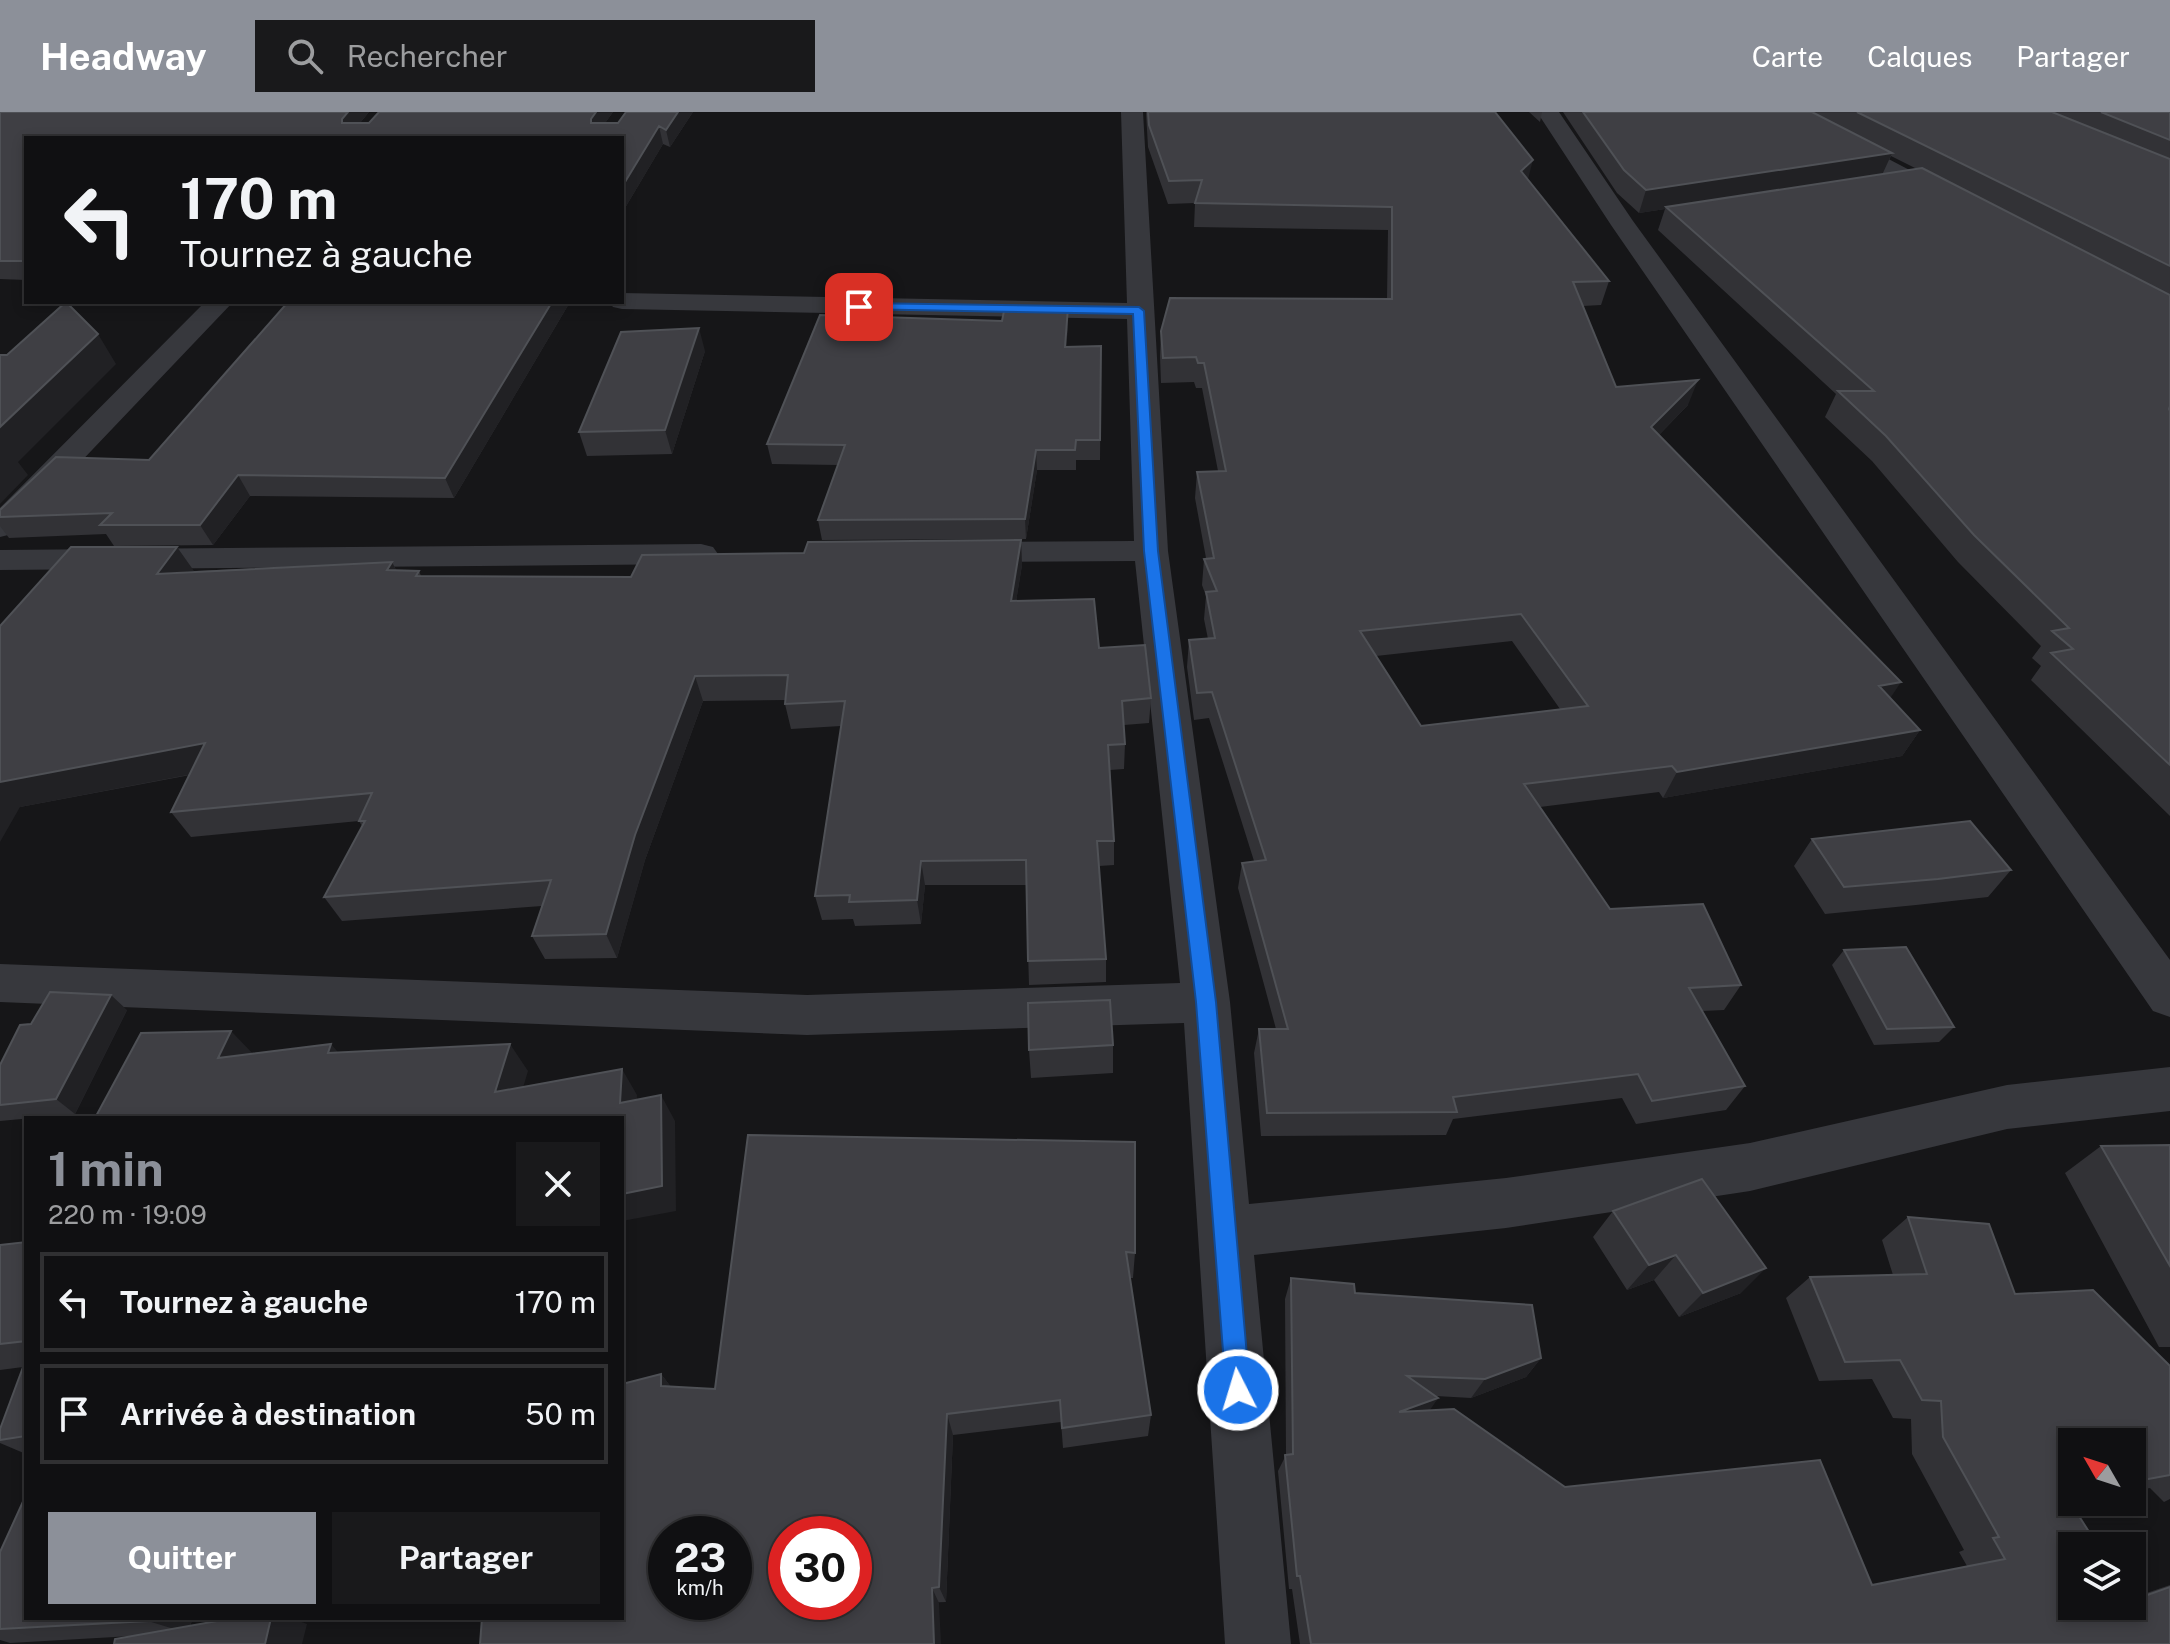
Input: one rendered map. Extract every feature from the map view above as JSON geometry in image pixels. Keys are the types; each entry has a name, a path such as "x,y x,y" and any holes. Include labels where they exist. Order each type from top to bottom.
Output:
{"street":[{"path":"1132,112 1151,551 1206,1002 1258,1644"},
{"path":"1548,112 1638,223 2170,997"},
{"path":"1783,112 1977,214"},
{"path":"1867,188 1913,181"},
{"path":"624,301 1139,311"},
{"path":"0,527 218,304"},
{"path":"927,552 1151,551"},
{"path":"0,560 735,554"},
{"path":"0,983 807,1015 1206,1002"},
{"path":"1225,1232 1506,1203 1750,1167 2007,1107 2170,1089"}],"building":[{"path":"0,112 348,112 342,123 369,123 379,112 596,112 591,123 618,123 626,112 678,112 666,130 659,126 624,184 624,136 24,136 24,261 0,261"},
{"path":"1148,112 1495,112 1533,160 1521,171 1609,281 1573,282 1616,387 1698,380 1651,427 1901,682 1879,686 1920,730 1677,772 1672,766 1524,784 1610,909 1703,904 1741,985 1689,988 1745,1086 1652,1101 1638,1074 1453,1097 1457,1112 1267,1113 1259,1029 1288,1029 1242,863 1266,860 1212,692 1197,693 1189,640 1215,638 1206,592 1217,591 1204,559 1214,558 1197,472 1226,471 1204,363 1198,363 1196,357 1163,358 1161,331 1170,298 1392,299 1392,207 1195,203 1202,180 1169,181 1149,125","holes":["1521,614 1588,706 1421,726 1360,631"]},
{"path":"1583,112 1812,112 1892,153 1646,190 1624,170"},
{"path":"1857,112 2052,112 2170,159 2170,266"},
{"path":"2101,112 2170,112 2170,140"},
{"path":"1922,168 2170,295 2170,765 2051,653 2073,649 2052,631 2069,628 1974,535 1886,436 1838,391 1874,391 1666,207"},
{"path":"64,304 68,304 98,334 0,427 0,355 7,355"},
{"path":"286,304 551,304 445,478 238,475 200,525 100,525 112,513 0,517 0,510 56,457 149,460"},
{"path":"1005,306 1068,307 1065,347 1101,346 1100,440 1076,440 1075,450 1036,450 1025,519 818,520 845,445 767,444 820,315 1002,321"},
{"path":"699,328 665,430 579,432 621,332"},
{"path":"1021,540 1011,601 1094,599 1099,648 1145,645 1151,698 1122,701 1125,744 1108,745 1114,841 1097,841 1106,959 1028,961 1026,860 921,861 917,900 849,902 850,895 815,896 845,701 785,704 788,675 695,676 635,835 606,934 532,936 551,880 324,897 365,821 359,821 372,793 171,812 205,743 0,782 0,626 71,547 177,547 157,574 392,562 387,570 419,571 416,576 631,577 642,555 804,553 808,542"},
{"path":"1970,821 2011,870 1844,887 1812,839"},
{"path":"1906,947 1954,1027 1887,1029 1844,950"},
{"path":"50,992 111,995 56,1099 0,1105 0,1065 20,1025 31,1024"},
{"path":"1110,1000 1113,1045 1029,1050 1028,1003"},
{"path":"231,1031 218,1058 331,1044 328,1053 510,1044 495,1092 622,1069 620,1103 661,1095 662,1186 624,1194 624,1116 96,1116 141,1033"},
{"path":"748,1135 1135,1142 1135,1253 1126,1252 1151,1415 1062,1428 1060,1400 947,1414 939,1587 932,1588 934,1644 480,1644 482,1620 624,1620 624,1383 661,1374 661,1386 715,1389"},
{"path":"2170,1145 2170,1266 2101,1146"},
{"path":"1702,1179 1766,1268 1703,1293 1676,1255 1649,1265 1613,1211"},
{"path":"1908,1217 1989,1224 2015,1294 2093,1290 2170,1366 2170,1475 2146,1479 2146,1428 2058,1428 2058,1516 2079,1516 2089,1532 2058,1532 2058,1620 2146,1620 2146,1595 2170,1587 2170,1644 1311,1644 1300,1576 1297,1576 1285,1455 1293,1454 1291,1278 1354,1284 1355,1293 1532,1305 1541,1358 1485,1379 1407,1376 1438,1398 1399,1412 1454,1409 1565,1487 1820,1460 1872,1585 2005,1559 1993,1538 1999,1537 1943,1437 1941,1401 1922,1400 1900,1360 1845,1362 1810,1277 1927,1274"},
{"path":"24,1242 24,1341 0,1344 0,1245"},
{"path":"24,1364 24,1436 0,1440 0,1429"},
{"path":"24,1499 24,1620 148,1621 0,1629 0,1552"},
{"path":"223,1620 271,1620 265,1644 114,1644 115,1639"}],"route":[{"path":"859,307 1139,311 1151,551 1206,1002 1238,1390"}]}
